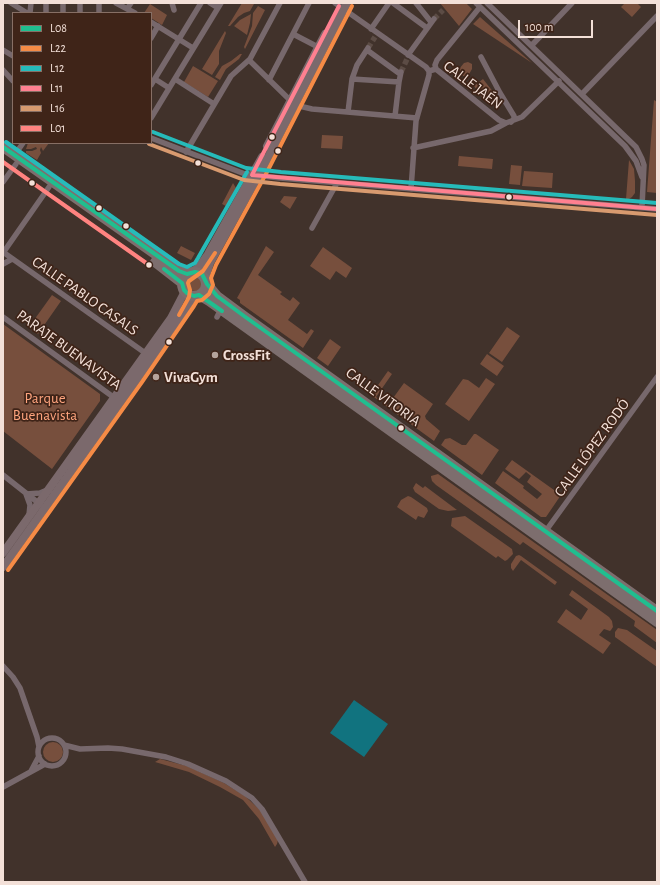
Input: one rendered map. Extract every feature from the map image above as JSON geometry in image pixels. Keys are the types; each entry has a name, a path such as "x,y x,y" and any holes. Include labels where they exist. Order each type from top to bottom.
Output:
{"highway":[{"path":"3,147 49,187 186,280"},
{"path":"3,155 15,159 176,269 186,280 187,293 196,296 204,291 206,280 199,273 186,280"},
{"name":"CALLE VITORIA","path":"206,280 217,296 244,316 657,611"},
{"name":"CALLE VITORIA","path":"196,296 209,301 657,622"},
{"path":"546,532 551,546"}],"main road":[{"path":"293,103 318,47 341,5"},
{"path":"206,280 210,263 293,103 341,5"},
{"path":"3,553 18,538 42,506 117,400 171,318 183,295 186,280 208,254 255,175"},
{"path":"117,400 154,354 196,296"},
{"path":"3,567 29,516 42,506 49,488 65,473"}],"street":[{"path":"11,3 25,12"},
{"path":"116,3 133,12"},
{"path":"127,9 131,3"},
{"path":"172,3 174,10"},
{"path":"152,83 200,3"},
{"path":"152,116 220,6 210,3"},
{"path":"186,152 231,76 249,60 280,3"},
{"path":"269,80 309,3"},
{"path":"371,29 389,3"},
{"path":"393,3 427,28"},
{"path":"408,56 433,20 416,3"},
{"path":"487,3 636,147 642,159 644,172 642,207"},
{"path":"532,45 572,3"},
{"path":"341,5 371,29 376,35 426,67 429,71 417,118 413,148 411,189"},
{"path":"436,69 435,65 437,60 478,5 625,146 636,161 643,178"},
{"path":"582,94 657,16"},
{"path":"152,23 193,48"},
{"path":"152,36 158,26"},
{"path":"293,34 318,47"},
{"path":"348,112 352,79 357,66 367,49 401,73 395,116"},
{"path":"3,50 11,55"},
{"path":"413,148 491,131 514,119 514,116 481,57"},
{"path":"249,60 293,103 312,109 417,118"},
{"name":"CALLE JAÉN","path":"429,71 436,69 499,120 509,122 524,116 559,82"},
{"path":"3,70 12,80"},
{"path":"154,79 169,88"},
{"path":"175,79 214,104"},
{"path":"352,79 399,82"},
{"path":"152,138 238,172 255,175 657,209"},
{"path":"3,182 22,144"},
{"path":"3,152 15,159"},
{"path":"312,228 337,183"},
{"path":"3,252 49,187"},
{"name":"CALLE PABLO CASALS","path":"3,252 146,354 154,354"},
{"path":"3,264 12,259"},
{"name":"PARAJE BUENAVISTA","path":"3,317 117,400"},
{"name":"CALLE LÓPEZ RODÓ","path":"546,532 657,378"},
{"path":"3,476 42,506"},
{"path":"26,494 40,493 49,488"},
{"path":"26,494 30,505 29,516"},
{"name":"CALLE VITORIA","path":"496,507 511,513 538,532 546,532"},
{"path":"3,666 20,688 39,747 39,756 31,771"},
{"path":"34,730 48,739"},
{"path":"39,747 42,742 48,739 58,739 64,744 80,749 122,749 166,757 207,772 240,789 252,798 262,809 305,882"},
{"path":"3,787 45,764 56,766 62,762 65,756 64,744"},
{"path":"65,756 80,749"},
{"path":"39,756 45,764"}],"green space":[{"path":"242,3 254,4 250,11 238,17 230,26 228,26"},
{"path":"440,3 466,3 472,9 459,26"},
{"path":"625,3 637,3 641,7 632,17 621,7"},
{"path":"150,4 167,15 162,25 152,19 152,12 145,12"},
{"path":"258,6 265,10 245,49 244,47 252,26 253,13"},
{"path":"251,14 247,35 234,26 240,20"},
{"path":"480,17 532,63 473,24"},
{"path":"225,31 226,33 219,51 219,64 212,75 202,69"},
{"path":"242,54 239,59 226,69 220,80 215,77 222,66"},
{"path":"468,62 472,64 472,69 468,76 463,76 459,69 464,63"},
{"path":"193,66 218,81 208,97 184,82"},
{"path":"483,79 494,93 484,100 474,86"},
{"path":"654,100 657,102 657,193 647,192"},
{"path":"322,135 343,136 342,149 321,148"},
{"path":"28,144 48,144 43,151 41,147 41,153 37,160 26,153 26,151 37,149 36,147 26,149"},
{"path":"459,156 493,159 492,169 458,166"},
{"path":"629,160 634,169 635,193 629,199 626,199"},
{"path":"511,165 522,166 520,185 509,184"},
{"path":"524,171 553,173 552,188 522,186"},
{"path":"233,183 236,188 226,206 222,204"},
{"path":"284,196 297,197 290,209 280,202"},
{"path":"181,246 195,253 191,260 177,253"},
{"path":"266,246 274,252 258,275 282,292 280,294 290,301 293,297 300,303 288,320 307,334 311,329 314,331 303,348 240,303 240,300 237,298"},
{"path":"323,247 352,268 346,278 336,271 330,280 310,266"},
{"path":"195,275 201,277 203,283 201,289 195,291 189,289 187,283 189,277"},
{"path":"52,295 61,301 38,334 29,327"},
{"name":"Parque Buenavista","path":"3,324 100,394 100,401 52,469 3,431"},
{"path":"507,327 520,336 502,362 489,353"},
{"path":"330,339 341,347 328,366 317,358"},
{"path":"487,354 504,366 497,376 480,364"},
{"path":"388,371 392,374 376,397 379,399 378,400 371,395"},
{"path":"486,378 495,384 469,421 445,404 463,379 468,380 479,388"},
{"path":"404,383 433,404 425,416 426,419 440,431 434,441 383,404 388,405"},
{"path":"474,434 499,450 482,475 441,445 445,439 450,438 462,445 466,445"},
{"path":"512,460 561,495 546,517 541,517 495,483 503,471 524,486 523,488 537,499 542,494 527,482 531,476 526,472 519,479 505,469"},
{"path":"438,474 657,630 657,643 634,626 635,621 523,542 520,545 436,485 432,481 431,476"},
{"path":"416,483 423,488 425,486 457,510 448,511 439,509 415,492 413,488"},
{"path":"408,496 427,508 428,511 424,518 418,516 416,520 397,507 401,500"},
{"path":"465,516 512,549 513,554 505,561 498,556 496,558 451,526 452,518"},
{"path":"519,555 557,582 555,585 521,560 513,571 511,564 516,556"},
{"path":"572,590 609,617 612,621 613,627 611,630 604,629 599,635 611,643 603,654 557,622 566,609 581,620 588,609 569,595"},
{"path":"618,628 627,630 657,651 657,667 615,637 615,632"},
{"path":"49,742 57,742 63,748 63,756 57,762 49,762 43,756 43,748"},
{"path":"160,759 187,766 224,783 245,796 261,811 278,840 275,847 259,819 243,800 189,772 155,762"}],"water":[{"path":"354,700 388,724 364,757 330,733"}],"tunnel":[{"path":"434,19 443,10"},
{"path":"368,48 375,37"},
{"path":"401,72 407,59"}],"transit line":[{"name":"L11","path":"339,6 252,175 657,209"},
{"name":"L22","path":"8,570 142,382 197,301 202,300 209,294 213,285 211,278 216,265 267,172 352,6"},
{"name":"L12","path":"153,132 246,168 657,203"},
{"name":"L12","path":"6,142 179,264 187,267 195,263 247,172"},
{"name":"L16","path":"149,144 244,180 657,215"},
{"name":"L08","path":"3,147 179,271 187,274 195,272 202,274 207,284 217,296 244,316 657,611"},
{"name":"L01","path":"3,162 149,265"},
{"name":"L22","path":"179,315 189,297 189,281 203,271 215,253"},
{"name":"L08","path":"164,269 182,283 184,290 187,293 194,296 199,295 222,311"}],"place":[{"name":"CrossFit","path":"215,355"},
{"name":"VivaGym","path":"156,377"}]}
